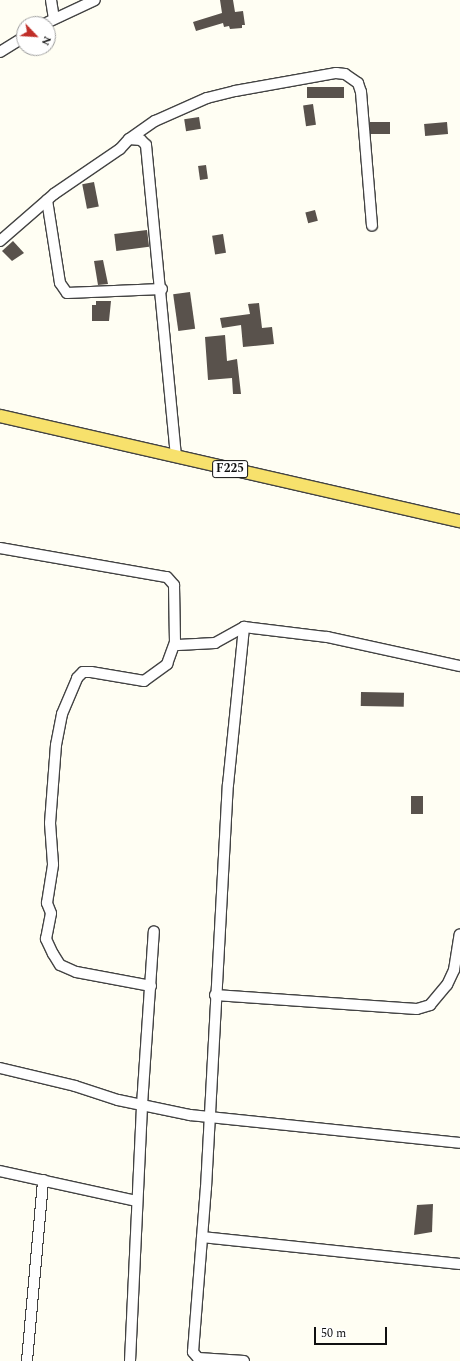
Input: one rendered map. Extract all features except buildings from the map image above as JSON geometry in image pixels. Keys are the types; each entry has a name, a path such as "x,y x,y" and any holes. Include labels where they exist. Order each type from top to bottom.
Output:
{"main road":[{"name":"F225","path":"0,416 460,521"}],"street":[{"path":"51,0 54,16"},
{"path":"56,17 95,0"},
{"path":"0,52 16,42"},
{"path":"0,241 47,200 120,149 129,139 177,110 207,98 235,91 336,73 345,74 358,83 361,92 372,226"},
{"path":"129,139 141,140 148,152 162,289 176,457"},
{"path":"47,200 60,283 67,293 162,289"},
{"path":"0,548 167,577 174,585 175,642 167,664 144,681 84,672 77,678 69,692 60,722 50,823 53,864 47,903 52,913 46,939 53,954 60,965 76,972 151,986"},
{"path":"175,642 179,645 215,643 244,627 327,637 460,666"},
{"path":"244,627 228,785 215,995 210,1117 193,1352 198,1358 244,1361"},
{"path":"130,1361 142,1105 154,931"},
{"path":"215,995 417,1009 430,1005 447,985 454,970 460,934"},
{"path":"0,1068 142,1105 210,1117 460,1143"},
{"path":"0,1171 137,1201"},
{"path":"27,1361 43,1180"},
{"path":"202,1237 460,1264"}]}
